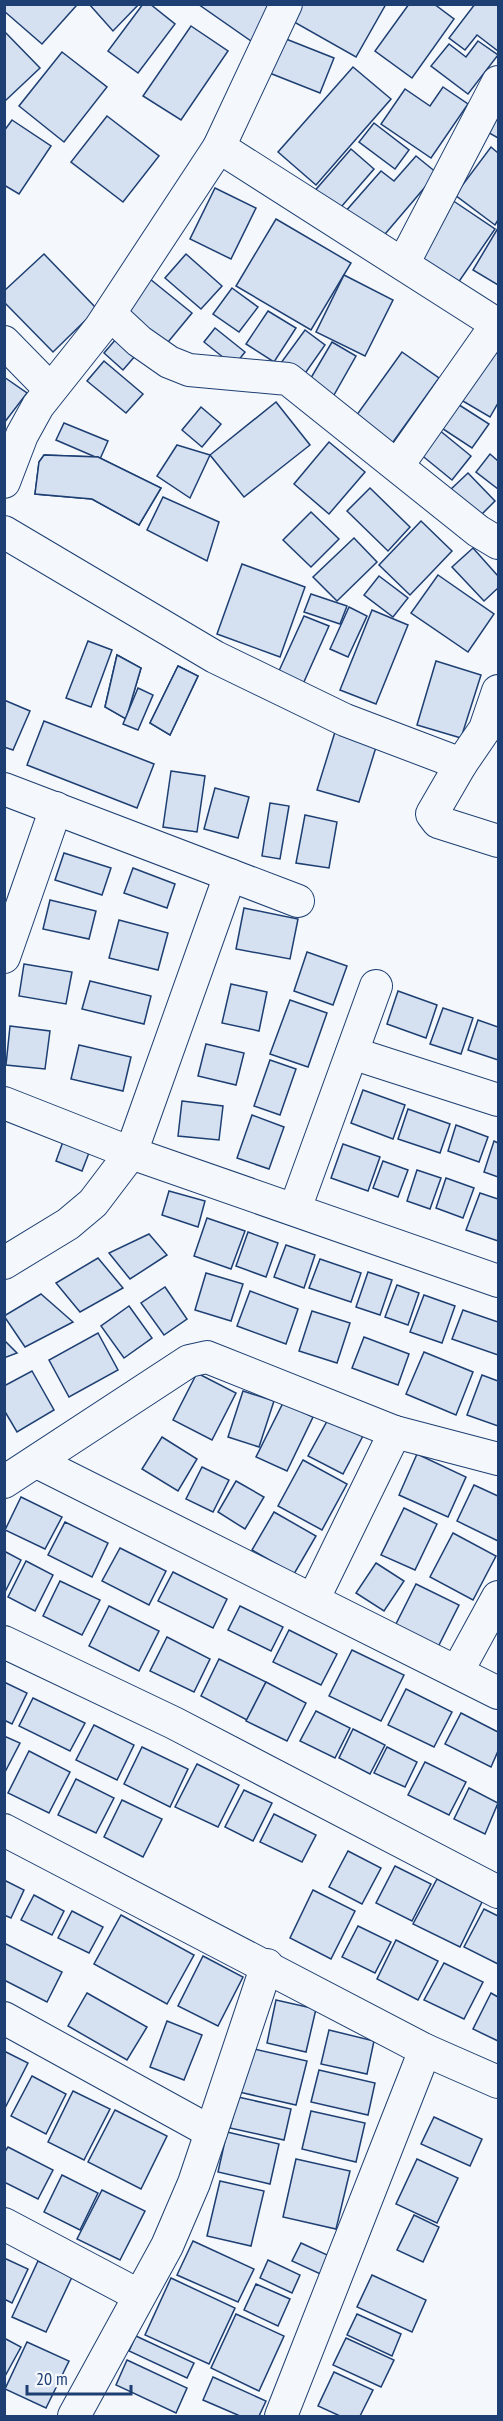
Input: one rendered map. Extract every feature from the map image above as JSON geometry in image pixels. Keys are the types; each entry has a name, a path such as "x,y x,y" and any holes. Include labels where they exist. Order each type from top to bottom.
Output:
{"street":[{"path":"4,482 22,435 50,388 110,314 219,147 286,4"},
{"path":"403,264 498,82"},
{"path":"219,147 498,325 399,465"},
{"path":"110,314 139,341 169,362 189,370 288,379 399,465 478,531 498,543"},
{"path":"4,342 50,388"},
{"path":"4,532 215,657 345,720 461,764"},
{"path":"498,691 485,729 433,810 432,817 498,841"},
{"path":"4,789 298,901"},
{"path":"4,957 56,808"},
{"path":"4,1263 68,1224 93,1203 131,1153 230,874"},
{"path":"295,1209 376,986"},
{"path":"352,1053 498,1100"},
{"path":"4,1103 131,1153 498,1281"},
{"path":"4,1482 189,1361 199,1357 215,1358 394,1432 498,1459"},
{"path":"314,1599 394,1432"},
{"path":"37,1462 498,1693"},
{"path":"457,1672 498,1597"},
{"path":"4,1642 174,1723 498,1892"},
{"path":"4,1830 267,1965 425,2050 498,2082"},
{"path":"74,2416 138,2295 167,2246 211,2132 267,1965"},
{"path":"4,2018 211,2132"},
{"path":"281,2416 425,2050"},
{"path":"4,2223 138,2295"}],"building":[{"path":"4,4 74,4 76,6 42,44 4,11"},
{"path":"89,4 139,4 113,31"},
{"path":"143,4 150,4 175,24 138,73 108,51"},
{"path":"198,4 277,4 251,41"},
{"path":"294,4 386,4 356,57 287,18"},
{"path":"409,4 434,4 454,19 412,78 375,51"},
{"path":"475,4 498,4 498,51 477,35 465,50 449,38"},
{"path":"191,26 228,51 181,120 143,96"},
{"path":"4,31 40,68 5,101 4,100"},
{"path":"281,37 334,58 320,93 267,72"},
{"path":"478,41 498,55 468,94 431,66 449,44 466,57"},
{"path":"62,52 107,87 64,142 19,106"},
{"path":"353,67 391,99 316,185 278,152"},
{"path":"443,87 468,104 431,158 381,124 405,89 430,106"},
{"path":"498,105 498,138 484,130"},
{"path":"107,116 159,156 123,202 71,162"},
{"path":"12,120 51,146 19,194 4,185 4,131"},
{"path":"374,123 409,150 395,169 359,142"},
{"path":"491,147 498,153 498,220 495,225 455,195"},
{"path":"351,149 374,169 335,214 312,194"},
{"path":"416,156 437,173 380,240 345,212 381,171 394,181"},
{"path":"215,188 256,208 231,259 190,239"},
{"path":"452,200 495,229 458,283 415,254"},
{"path":"276,219 351,263 311,330 236,286"},
{"path":"498,228 498,285 473,270"},
{"path":"44,254 97,309 53,352 4,302 4,291"},
{"path":"186,254 222,286 201,309 165,278"},
{"path":"344,275 393,300 365,356 316,332"},
{"path":"150,279 192,313 164,347 122,313"},
{"path":"232,288 258,307 239,332 213,314"},
{"path":"268,311 296,328 274,362 246,344"},
{"path":"215,328 245,352 234,366 204,342"},
{"path":"305,330 325,345 299,382 278,367"},
{"path":"123,331 142,348 123,370 104,353"},
{"path":"332,342 356,356 330,402 305,388"},
{"path":"498,348 498,403 490,417 456,397"},
{"path":"402,352 439,378 388,449 351,423"},
{"path":"104,361 143,394 126,413 87,381"},
{"path":"4,377 27,393 4,423"},
{"path":"453,401 489,424 472,448 437,425"},
{"path":"276,402 310,445 244,497 210,455"},
{"path":"201,407 221,424 202,447 182,430"},
{"path":"64,423 108,441 100,459 56,440"},
{"path":"433,425 471,456 452,480 414,449"},
{"path":"329,442 365,472 329,514 294,484"},
{"path":"177,445 210,455 190,498 157,476"},
{"path":"490,454 498,461 498,489 476,472"},
{"path":"44,455 98,457 161,488 139,525 92,499 35,494 39,462"},
{"path":"44,455 98,457 161,488 139,525 92,499 35,494 39,462"},
{"path":"468,473 495,501 477,519 449,491"},
{"path":"370,488 410,527 388,551 347,511"},
{"path":"163,497 219,522 207,561 147,530"},
{"path":"311,512 339,539 311,567 283,540"},
{"path":"421,521 452,551 410,595 379,565"},
{"path":"354,538 377,562 337,601 313,577"},
{"path":"473,548 498,576 498,588 484,601 452,567"},
{"path":"242,564 305,587 280,657 217,634"},
{"path":"438,575 494,614 468,652 411,613"},
{"path":"379,576 408,598 393,617 364,595"},
{"path":"311,594 347,606 340,624 304,612"},
{"path":"349,607 367,616 348,657 330,649"},
{"path":"372,610 408,625 376,704 340,690"},
{"path":"304,616 329,626 303,684 278,673"},
{"path":"88,641 112,650 91,707 66,698"},
{"path":"117,655 141,668 126,719 105,707"},
{"path":"117,655 141,668 126,719 105,707"},
{"path":"436,661 481,675 461,738 417,725"},
{"path":"178,666 198,676 170,735 150,723"},
{"path":"178,666 198,676 170,735 150,723"},
{"path":"138,688 153,695 138,730 123,724"},
{"path":"4,700 30,711 13,750 4,747"},
{"path":"44,721 154,764 137,808 27,765"},
{"path":"335,732 377,744 359,802 317,790"},
{"path":"171,771 205,776 197,832 163,827"},
{"path":"215,788 249,797 238,838 204,829"},
{"path":"270,803 289,806 280,859 262,856"},
{"path":"305,815 337,822 329,868 296,863"},
{"path":"64,853 111,868 102,895 55,880"},
{"path":"133,868 175,884 167,908 124,893"},
{"path":"50,900 96,911 89,939 43,929"},
{"path":"244,908 298,919 290,959 236,949"},
{"path":"119,920 168,933 158,970 109,958"},
{"path":"307,952 347,966 333,1005 294,991"},
{"path":"24,964 72,972 66,1004 19,996"},
{"path":"90,981 151,996 144,1024 82,1009"},
{"path":"231,984 267,992 259,1031 222,1023"},
{"path":"398,991 437,1005 426,1038 387,1024"},
{"path":"290,1000 327,1013 308,1067 270,1054"},
{"path":"443,1008 473,1018 461,1054 430,1044"},
{"path":"478,1020 498,1027 498,1060 468,1050"},
{"path":"10,1026 50,1031 45,1069 6,1065"},
{"path":"206,1044 244,1053 236,1085 198,1076"},
{"path":"79,1045 131,1057 123,1091 71,1079"},
{"path":"270,1060 296,1069 280,1115 254,1106"},
{"path":"363,1090 405,1105 393,1139 351,1123"},
{"path":"182,1101 223,1106 219,1140 178,1136"},
{"path":"408,1109 450,1124 440,1153 398,1139"},
{"path":"252,1115 284,1127 269,1169 237,1158"},
{"path":"456,1125 488,1137 479,1162 448,1151"},
{"path":"65,1136 92,1145 82,1171 56,1161"},
{"path":"494,1141 498,1143 498,1177 484,1172"},
{"path":"343,1144 380,1157 368,1191 331,1178"},
{"path":"383,1161 408,1170 398,1197 373,1188"},
{"path":"417,1170 441,1178 430,1209 407,1201"},
{"path":"446,1178 474,1188 463,1218 436,1208"},
{"path":"169,1191 205,1201 198,1227 162,1215"},
{"path":"480,1193 498,1199 498,1241 466,1230"},
{"path":"207,1218 245,1231 231,1269 194,1256"},
{"path":"248,1232 278,1243 266,1277 236,1266"},
{"path":"149,1234 167,1255 130,1279 109,1253"},
{"path":"286,1245 315,1255 304,1288 274,1277"},
{"path":"98,1258 123,1288 80,1312 56,1283"},
{"path":"320,1259 361,1273 351,1302 309,1288"},
{"path":"368,1272 392,1280 380,1315 356,1307"},
{"path":"206,1273 243,1284 231,1321 195,1310"},
{"path":"397,1285 419,1293 408,1325 385,1317"},
{"path":"165,1287 187,1319 164,1335 141,1303"},
{"path":"250,1291 298,1309 286,1344 237,1326"},
{"path":"41,1294 73,1322 25,1347 4,1316"},
{"path":"424,1295 455,1306 442,1343 410,1332"},
{"path":"129,1306 152,1338 124,1358 101,1326"},
{"path":"463,1310 498,1322 498,1355 452,1339"},
{"path":"312,1311 350,1323 337,1363 299,1351"},
{"path":"98,1333 118,1370 69,1397 49,1360"},
{"path":"364,1337 409,1354 398,1385 352,1368"},
{"path":"4,1340 17,1353 4,1358"},
{"path":"424,1352 473,1372 456,1415 406,1394"},
{"path":"32,1371 54,1410 17,1432 4,1410 4,1386"},
{"path":"197,1373 236,1393 212,1440 173,1420"},
{"path":"482,1375 498,1381 498,1426 467,1415"},
{"path":"243,1391 274,1401 259,1447 228,1437"},
{"path":"283,1403 313,1417 287,1471 256,1457"},
{"path":"331,1414 365,1432 343,1474 308,1456"},
{"path":"162,1437 197,1459 178,1491 142,1469"},
{"path":"417,1454 466,1477 448,1517 399,1495"},
{"path":"303,1460 347,1484 322,1530 278,1506"},
{"path":"202,1467 229,1480 213,1512 186,1499"},
{"path":"236,1481 264,1497 245,1529 218,1512"},
{"path":"474,1485 498,1496 498,1541 457,1521"},
{"path":"21,1497 62,1517 45,1549 5,1530"},
{"path":"404,1508 437,1524 415,1570 381,1555"},
{"path":"274,1512 316,1536 294,1574 252,1550"},
{"path":"65,1522 108,1543 92,1577 48,1555"},
{"path":"453,1533 496,1556 473,1600 430,1577"},
{"path":"120,1548 166,1571 149,1605 102,1581"},
{"path":"4,1551 21,1560 4,1594"},
{"path":"26,1561 53,1575 35,1611 8,1597"},
{"path":"376,1563 404,1581 384,1611 356,1593"},
{"path":"173,1572 227,1599 213,1628 158,1601"},
{"path":"60,1581 100,1600 82,1635 43,1616"},
{"path":"416,1584 459,1605 436,1651 393,1630"},
{"path":"109,1606 159,1631 139,1671 89,1646"},
{"path":"240,1606 283,1627 271,1651 228,1630"},
{"path":"289,1630 337,1654 321,1685 273,1662"},
{"path":"167,1637 210,1659 194,1692 150,1671"},
{"path":"352,1650 404,1675 381,1721 329,1696"},
{"path":"219,1659 266,1682 247,1720 201,1696"},
{"path":"4,1682 27,1693 12,1724 4,1720"},
{"path":"266,1682 306,1703 287,1741 246,1721"},
{"path":"406,1689 452,1712 434,1747 388,1725"},
{"path":"33,1698 85,1723 70,1751 19,1726"},
{"path":"316,1711 350,1728 335,1758 300,1741"},
{"path":"461,1713 498,1732 498,1751 491,1767 445,1744"},
{"path":"94,1725 134,1745 117,1780 76,1760"},
{"path":"353,1729 385,1745 370,1774 339,1758"},
{"path":"4,1736 20,1743 4,1774"},
{"path":"142,1747 188,1769 170,1807 124,1784"},
{"path":"387,1747 417,1762 405,1787 374,1773"},
{"path":"29,1751 70,1772 49,1813 8,1793"},
{"path":"425,1762 466,1782 449,1815 408,1795"},
{"path":"197,1764 239,1785 218,1827 175,1807"},
{"path":"76,1779 114,1798 96,1833 58,1815"},
{"path":"469,1788 498,1803 485,1834 454,1819"},
{"path":"244,1790 272,1803 253,1841 225,1827"},
{"path":"122,1800 162,1819 143,1857 104,1837"},
{"path":"274,1814 316,1835 302,1862 260,1842"},
{"path":"348,1851 381,1868 362,1904 329,1887"},
{"path":"395,1866 431,1884 412,1921 376,1903"},
{"path":"437,1879 482,1902 460,1947 413,1924"},
{"path":"4,1880 24,1890 11,1918 4,1915"},
{"path":"313,1890 355,1911 331,1959 290,1938"},
{"path":"34,1895 64,1911 52,1935 21,1920"},
{"path":"484,1909 498,1916 498,1964 464,1947"},
{"path":"72,1911 103,1927 89,1953 58,1938"},
{"path":"121,1915 194,1955 167,2004 94,1964"},
{"path":"358,1926 391,1942 375,1973 342,1957"},
{"path":"396,1940 438,1961 418,2000 377,1979"},
{"path":"4,1943 62,1972 47,2002 4,1980"},
{"path":"203,1956 243,1977 218,2026 178,2006"},
{"path":"444,1963 483,1982 464,2019 424,2000"},
{"path":"87,1993 147,2027 127,2060 68,2026"},
{"path":"491,1993 498,1997 498,2041 473,2029"},
{"path":"276,2000 316,2009 306,2052 267,2043"},
{"path":"167,2021 202,2035 184,2080 150,2067"},
{"path":"329,2030 374,2041 367,2074 321,2064"},
{"path":"250,2048 307,2061 296,2105 239,2092"},
{"path":"4,2051 28,2063 5,2108 4,2108"},
{"path":"319,2070 375,2083 368,2115 311,2102"},
{"path":"32,2076 66,2094 46,2134 11,2116"},
{"path":"73,2091 110,2109 84,2160 48,2142"},
{"path":"238,2097 291,2109 284,2140 230,2128"},
{"path":"115,2110 167,2136 141,2189 88,2162"},
{"path":"311,2111 365,2123 356,2162 302,2149"},
{"path":"434,2117 482,2139 470,2166 421,2144"},
{"path":"227,2132 279,2144 270,2184 218,2172"},
{"path":"8,2147 53,2170 38,2199 4,2182 4,2153"},
{"path":"296,2159 350,2171 336,2229 283,2217"},
{"path":"417,2159 458,2178 437,2223 396,2204"},
{"path":"62,2175 98,2193 80,2230 44,2212"},
{"path":"220,2181 264,2191 251,2246 207,2236"},
{"path":"102,2190 145,2211 120,2260 77,2239"},
{"path":"414,2215 439,2227 423,2262 397,2250"},
{"path":"193,2241 254,2269 238,2302 177,2275"},
{"path":"301,2243 336,2259 327,2277 292,2261"},
{"path":"4,2258 28,2269 12,2303 4,2299"},
{"path":"268,2260 300,2275 292,2293 260,2278"},
{"path":"38,2261 72,2277 46,2332 12,2317"},
{"path":"372,2275 426,2300 412,2332 357,2307"},
{"path":"171,2278 235,2308 209,2364 145,2335"},
{"path":"256,2284 290,2299 278,2326 244,2310"},
{"path":"236,2314 284,2336 259,2391 211,2368"},
{"path":"357,2314 401,2334 392,2356 347,2335"},
{"path":"136,2336 194,2363 187,2378 129,2351"},
{"path":"4,2338 21,2347 4,2378"},
{"path":"346,2338 394,2360 381,2387 333,2365"},
{"path":"27,2342 69,2361 46,2408 5,2389"},
{"path":"127,2360 187,2388 176,2413 116,2385"},
{"path":"334,2372 373,2390 360,2416 340,2416 318,2406"},
{"path":"213,2377 266,2401 259,2416 240,2416 203,2400"}]}
